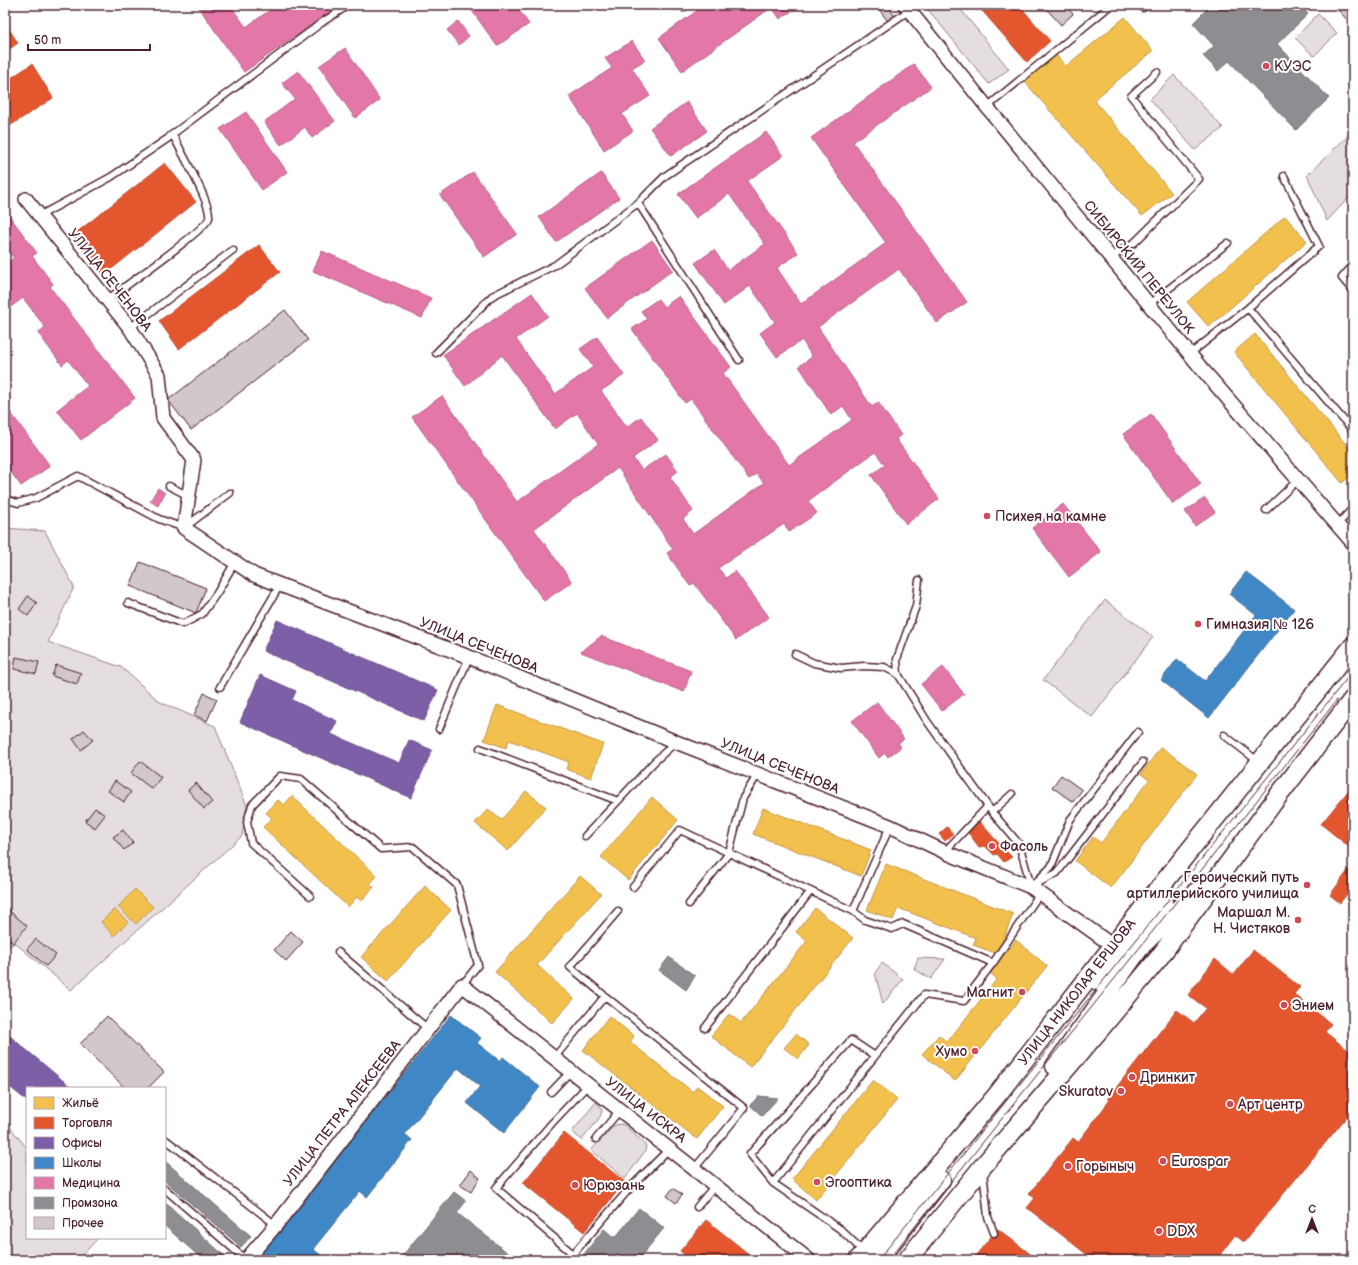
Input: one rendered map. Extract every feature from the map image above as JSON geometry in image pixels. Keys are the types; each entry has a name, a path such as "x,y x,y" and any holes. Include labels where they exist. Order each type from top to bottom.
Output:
{"main road":[{"name":"УЛИЦА НИКОЛАЯ ЕРШОВА","path":"867,1257 1353,646"},
{"path":"997,1095 1135,942 1257,766 1353,665"},
{"path":"907,1260 983,1166 1142,946 1240,847 1351,701"},
{"path":"891,1260 983,1166"}],"street":[{"name":"СИБИРСКИЙ ПЕРЕУЛОК","path":"908,8 987,108 1190,354 1353,543"},
{"name":"УЛИЦА СЕЧЕНОВА","path":"26,199 130,328 159,375 163,418 194,460 184,528 254,575 468,657 676,742 890,826 946,853 1036,890 1113,946"},
{"name":"УЛИЦА ПЕТРА АЛЕКСЕЕВА","path":"246,1260 276,1224 462,985"},
{"name":"УЛИЦА ИСКРА","path":"462,985 809,1260"}],"lane":[{"path":"39,216 110,178 173,135 324,21 349,5"},
{"path":"987,108 1112,5"},
{"path":"436,354 492,296 555,265 638,203 665,176 908,8"},
{"path":"1111,258 1134,243 1199,179 1131,96 1157,72"},
{"path":"107,300 183,243 206,224 209,217 206,202 173,135"},
{"path":"1190,354 1248,308 1319,246 1284,176"},
{"path":"638,203 739,360"},
{"path":"1149,304 1228,243"},
{"path":"130,328 233,250"},
{"path":"1353,265 1342,278 1353,291"},
{"path":"1248,308 1353,431"},
{"path":"5,499 18,503 36,498 78,476 158,519 184,528 230,493"},
{"path":"1266,510 1298,480"},
{"path":"169,486 189,496"},
{"path":"1337,525 1353,508"},
{"path":"128,602 183,624 202,614 217,593 235,562"},
{"path":"918,580 916,606 897,660 898,674 927,721 992,812 1019,844 1036,890"},
{"path":"220,687 280,585"},
{"path":"795,654 814,663 841,668 864,666 884,667 898,674"},
{"path":"439,730 468,657"},
{"path":"773,1183 924,995 964,1001 993,963 1051,867 1070,820 1138,732"},
{"path":"1224,735 1257,766"},
{"path":"584,836 654,762 676,742"},
{"path":"480,748 618,801"},
{"path":"1036,890 1057,873 1143,762"},
{"path":"689,904 729,853 743,798 758,774"},
{"path":"310,896 250,843 247,822 252,805 280,776 301,779 381,849 413,847 457,885 478,965 462,985"},
{"path":"992,812 1012,794"},
{"path":"946,853 949,847 988,806"},
{"path":"853,911 890,826"},
{"path":"633,886 680,830 853,911 865,920 892,929 903,924 993,963"},
{"path":"705,1028 810,892"},
{"path":"618,911 570,967 744,1108 694,1169"},
{"path":"338,952 428,1029"},
{"path":"554,1058 605,996"},
{"path":"867,1257 840,1229 773,1183 750,1154 851,1040 874,1056"},
{"path":"551,1092 571,1071"},
{"path":"588,1084 496,1188 573,1254 630,1188 669,1149"},
{"path":"596,1139 620,1110"},
{"path":"166,1140 276,1224"},
{"path":"983,1166 988,1217 994,1233"},
{"path":"696,1207 716,1185"},
{"path":"166,1190 246,1260"}],"shaded area":[{"path":"929,5 957,5 1009,69 989,84 926,7"},
{"path":"1318,14 1337,33 1314,56 1295,38"},
{"path":"1174,75 1223,128 1195,150 1150,99"},
{"path":"1353,131 1353,193 1327,221 1307,175"},
{"path":"5,528 45,531 74,587 48,642 121,667 160,702 215,726 247,806 242,836 71,990 15,943 5,948"},
{"path":"1105,600 1153,637 1092,717 1043,680"},
{"path":"918,958 945,959 931,979 914,969"},
{"path":"882,963 903,979 883,1004 875,973"},
{"path":"596,1102 602,1109 602,1113 582,1140 572,1132"},
{"path":"5,1121 26,1147 26,1239 97,1239 78,1260 5,1260"},
{"path":"615,1125 624,1125 644,1143 646,1147 645,1151 625,1179 591,1150"}],"building: Жильё":[{"path":"1125,17 1153,51 1094,100 1172,193 1142,216 1024,81 1056,55 1066,66"},
{"path":"1285,216 1307,241 1209,327 1187,302"},
{"path":"1255,334 1353,453 1353,474 1342,483 1234,352"},
{"path":"497,705 603,744 591,778 566,769 569,762 509,740 506,748 484,740"},
{"path":"1161,747 1197,774 1111,888 1075,861 1093,837 1101,843 1149,780 1141,774"},
{"path":"526,791 546,807 508,851 475,823 488,809 501,820"},
{"path":"292,796 377,876 370,884 374,887 361,901 357,897 348,907 263,827 272,818 266,813 278,800 284,805"},
{"path":"652,797 678,820 628,880 601,857"},
{"path":"763,808 871,850 861,876 753,834"},
{"path":"886,864 1013,914 998,954 973,945 976,938 898,908 893,920 867,910"},
{"path":"580,876 601,894 537,965 574,999 552,1023 495,972"},
{"path":"425,886 451,910 388,981 361,957"},
{"path":"135,889 153,907 136,924 118,907"},
{"path":"815,908 853,938 750,1067 711,1036 729,1014 741,1023 807,941 796,932"},
{"path":"114,909 128,922 114,936 101,922"},
{"path":"1016,940 1047,966 955,1081 922,1054 939,1035 947,1042 997,979 990,973"},
{"path":"609,1016 634,1036 630,1042 693,1092 697,1086 723,1106 697,1139 583,1050"},
{"path":"796,1034 809,1045 798,1059 784,1048"},
{"path":"873,1080 897,1100 816,1200 792,1179"}],"building: Торговля":[{"path":"977,5 1019,5 1050,41 1027,62"},
{"path":"5,23 18,43 5,52"},
{"path":"32,64 53,98 5,129 5,82"},
{"path":"165,163 196,202 104,275 72,236"},
{"path":"259,245 280,272 179,349 159,321"},
{"path":"1353,785 1353,840 1348,846 1321,824"},
{"path":"979,821 1012,857 1004,862 997,854 994,855 985,846 979,847 967,831"},
{"path":"947,827 953,834 945,841 939,834"},
{"path":"1353,864 1353,886 1340,903 1330,895"},
{"name":"Арт центр","path":"1253,950 1300,987 1294,994 1331,1024 1325,1032 1353,1054 1353,1109 1244,1242 1235,1235 1216,1260 1094,1260 1027,1208 1035,1198 1029,1194 1073,1138 1078,1142 1110,1100 1108,1098 1177,1010 1194,1023 1206,1008 1188,995 1215,959 1234,975"},
{"path":"564,1133 625,1182 584,1232 523,1183"},
{"path":"706,1220 756,1260 691,1260 680,1251"},
{"path":"998,1229 1038,1260 972,1260"}],"building: Офисы":[{"path":"277,620 438,690 424,721 263,651"},
{"path":"260,675 296,691 292,700 337,721 331,734 399,763 409,740 432,750 411,798 240,722"},
{"path":"5,1032 71,1087 26,1087 26,1100 5,1083"}],"building: Школы":[{"path":"1246,572 1294,609 1209,718 1161,680 1177,659 1205,681 1256,615 1229,594"},
{"path":"451,1015 481,1038 477,1043 500,1061 503,1057 540,1087 504,1133 467,1103 480,1086 458,1068 405,1134 412,1140 367,1197 360,1191 313,1249 327,1260 266,1260 260,1255"}],"building: Медицина":[{"path":"197,5 230,5 246,27 277,5 340,5 244,72"},
{"path":"468,5 515,5 529,24 497,46"},
{"path":"705,5 801,5 780,19 772,7 682,71 659,38"},
{"path":"458,21 469,36 459,45 447,30"},
{"path":"632,41 645,60 632,68 650,96 622,114 633,131 604,150 569,96 612,68 605,58"},
{"path":"345,48 380,100 355,118 319,66"},
{"path":"914,64 931,87 853,142 967,302 937,323 899,269 818,327 872,407 878,402 901,435 896,439 939,499 906,524 871,475 885,465 875,452 808,501 817,513 789,532 784,524 718,568 726,578 735,571 769,617 736,640 694,583 690,586 667,553 673,549 618,468 534,529 572,582 544,601 412,417 442,396 517,502 598,444 577,413 555,429 502,355 465,386 443,355 532,293 548,316 516,339 555,394 593,367 580,349 597,337 624,375 601,391 627,427 641,417 658,440 633,458 642,470 666,454 678,471 670,477 693,511 683,519 693,534 764,483 757,474 749,479 691,399 685,403 632,329 647,319 641,311 658,299 664,307 679,296 731,367 723,373 789,465 852,420 843,406 831,415 799,366 812,357 802,340 777,357 760,333 775,322 750,286 724,305 695,263 714,250 728,270 765,244 729,194 696,218 678,194 766,132 783,156 747,181 798,253 777,268 801,304 886,243 811,138"},
{"path":"298,71 335,121 312,138 305,127 281,145 264,122 295,99 282,83"},
{"path":"687,102 707,131 671,156 650,128"},
{"path":"246,112 287,172 262,190 220,129"},
{"path":"473,172 517,234 484,257 440,195"},
{"path":"601,173 619,198 556,242 539,217"},
{"path":"5,210 37,253 32,256 53,284 50,287 135,398 81,440 57,410 88,386 68,360 62,365 38,333 45,327 23,298 5,311 5,264 14,258 5,246"},
{"path":"652,240 673,270 607,318 585,288"},
{"path":"322,251 431,298 422,318 313,271"},
{"path":"5,405 50,466 21,486 5,464"},
{"path":"1151,414 1201,484 1173,504 1123,434"},
{"path":"158,488 165,493 158,506 150,501"},
{"path":"1205,498 1215,512 1195,526 1185,511"},
{"path":"1063,504 1101,552 1069,577 1032,528"},
{"path":"601,636 691,671 684,692 581,652"},
{"path":"943,667 964,694 942,711 921,684"},
{"path":"877,702 904,739 898,743 901,747 888,757 885,753 879,758 852,721"}],"building: Промзона":[{"path":"677,5 693,5 683,13"},
{"name":"КУЭС","path":"1211,5 1300,5 1308,14 1277,44 1329,98 1296,130 1229,61 1218,71 1203,56 1214,46 1193,23"},
{"path":"669,957 695,976 686,990 659,970"},
{"path":"759,1096 778,1098 762,1116 750,1105"},
{"path":"166,1162 251,1236 241,1247 166,1182"},
{"path":"454,1192 466,1201 457,1213 517,1260 459,1260 454,1256 451,1260 399,1260"},
{"path":"166,1203 229,1260 203,1260 166,1227"},
{"path":"639,1208 664,1228 638,1260 579,1260 604,1229 615,1238"}],"building: Прочее":[{"path":"887,5 896,18 889,23 879,9"},
{"path":"1043,5 1065,5 1073,14 1061,25"},
{"path":"1343,5 1353,6 1353,26 1338,10"},
{"path":"285,310 308,340 191,430 168,400"},
{"path":"140,562 206,588 196,613 130,586"},
{"path":"28,596 37,603 28,616 19,609"},
{"path":"16,657 39,662 36,674 14,669"},
{"path":"5,659 8,659 10,672 5,673"},
{"path":"56,665 81,673 77,684 52,676"},
{"path":"204,693 217,699 207,721 194,715"},
{"path":"84,730 93,740 81,750 73,739"},
{"path":"140,761 161,777 152,789 131,773"},
{"path":"1061,775 1082,790 1073,802 1052,787"},
{"path":"115,781 131,792 124,802 108,791"},
{"path":"196,783 212,802 204,809 188,790"},
{"path":"95,808 105,815 95,828 85,821"},
{"path":"123,830 133,843 124,850 113,837"},
{"path":"5,907 27,926 13,943 5,936"},
{"path":"291,931 303,942 286,961 274,950"},
{"path":"36,939 56,955 46,966 27,949"},
{"path":"107,1016 164,1072 149,1087 124,1087 80,1044"},
{"path":"471,1170 480,1178 471,1192 460,1185"},
{"path":"673,1188 682,1195 676,1203 667,1196"}],"tram line":[{"path":"878,1260 1353,671"},
{"path":"888,1260 1337,700"}],"place":[{"name":"КУЭС","path":"1266,66"},
{"name":"Психея на камне","path":"987,516"},
{"name":"Гимназия № 126","path":"1198,624"},
{"name":"Фасоль","path":"992,846"},
{"name":"Героический путь артиллерийского училища","path":"1307,885"},
{"name":"Маршал М. Н. Чистяков","path":"1298,920"},
{"name":"Магнит","path":"1022,992"},
{"name":"Энием","path":"1284,1005"},
{"name":"Хумо","path":"975,1051"},
{"name":"Дринкит","path":"1132,1077"},
{"name":"Skuratov","path":"1121,1091"},
{"name":"Арт центр","path":"1230,1104"},
{"name":"Eurospar","path":"1163,1161"},
{"name":"Горыныч","path":"1068,1166"},
{"name":"Эгооптика","path":"817,1182"},
{"name":"Юрюзань","path":"575,1185"},
{"name":"DDX","path":"1159,1231"}]}
